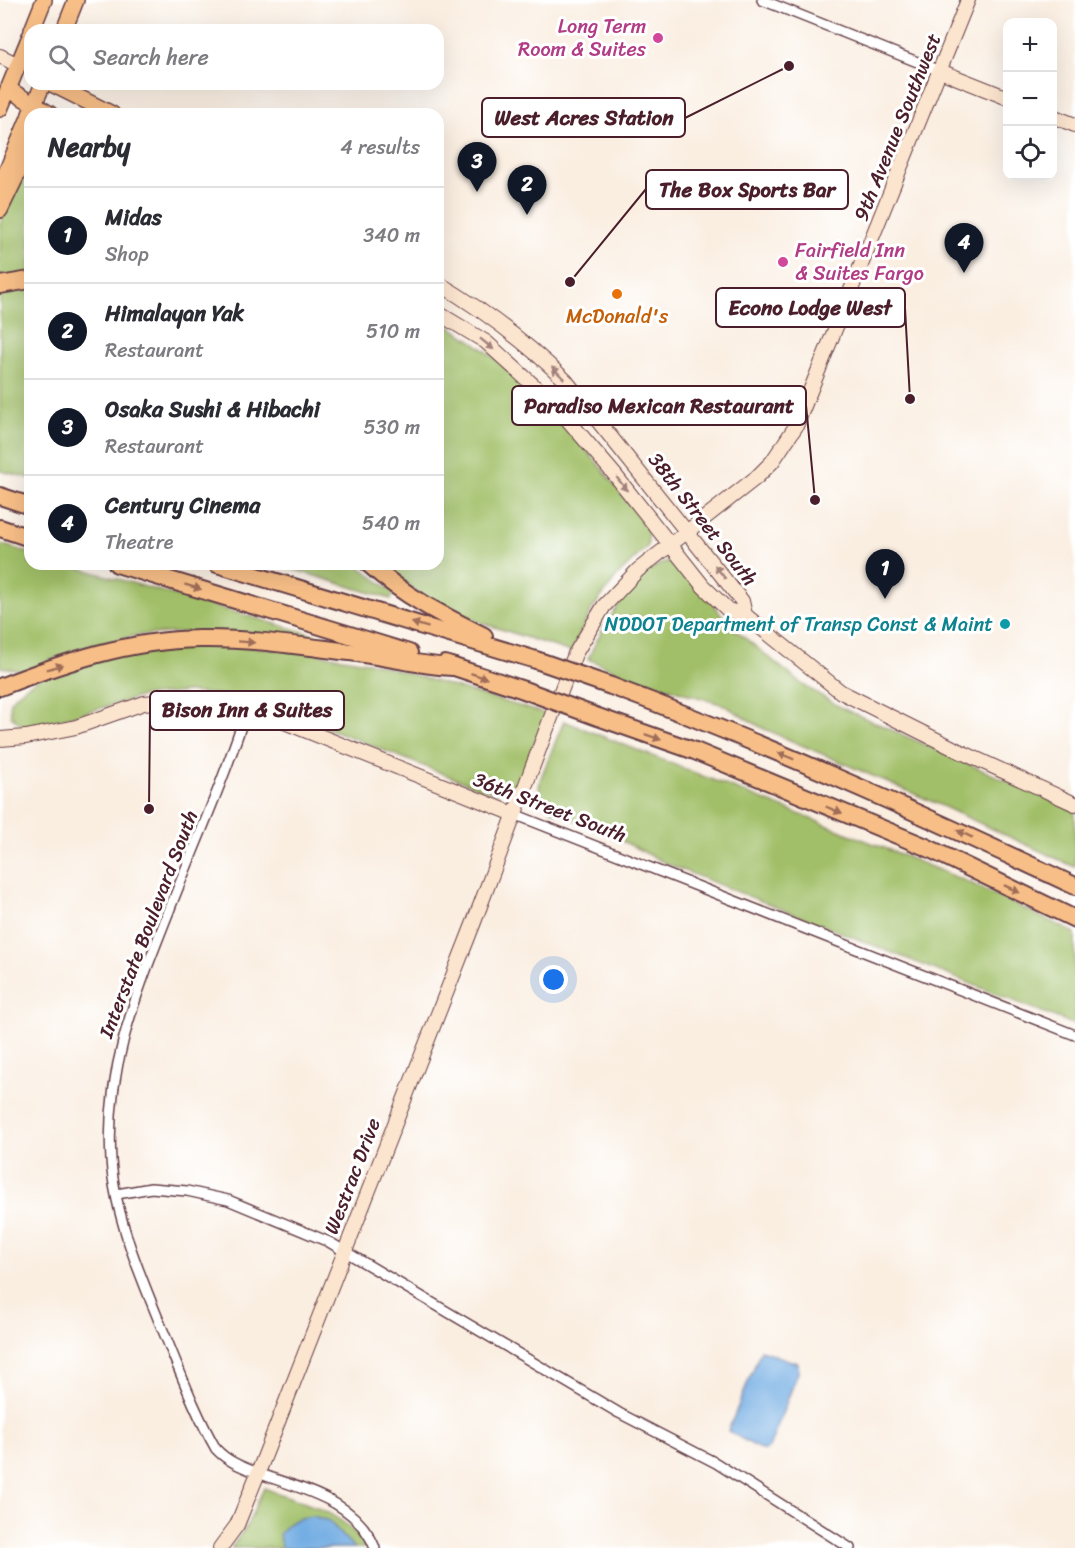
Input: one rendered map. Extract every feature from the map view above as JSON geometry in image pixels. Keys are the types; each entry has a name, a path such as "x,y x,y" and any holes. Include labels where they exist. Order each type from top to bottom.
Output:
{"highway":[{"path":"0,285 24,281"},
{"path":"0,494 24,495"},
{"path":"0,494 24,504"},
{"path":"0,528 24,535"},
{"path":"137,570 454,667 695,752 926,847 1075,920"},
{"path":"238,570 531,658 611,686 709,723 924,815 1075,886"},
{"path":"377,570 418,603 531,658"},
{"path":"0,687 48,668 102,653 150,643 200,639 283,644 368,654 421,666 454,667"}],"main road":[{"path":"34,24 44,0"},
{"path":"66,24 76,0"},
{"path":"0,109 4,87 24,68"},
{"path":"4,87 28,108"},
{"path":"33,108 41,90"},
{"path":"64,90 100,108"},
{"path":"0,187 24,130"},
{"path":"0,210 24,160"}],"street":[{"path":"762,0 1003,96"},
{"name":"9th Avenue Southwest","path":"670,545 757,477 772,462 796,426 968,0"},
{"path":"0,56 24,68"},
{"path":"1057,118 1075,125"},
{"name":"38th Street South","path":"444,287 501,324 566,381 742,601 745,615"},
{"name":"38th Street South","path":"444,317 486,342 556,406 703,586 728,610 745,615 841,692 947,745 1075,804"},
{"name":"Westrac Drive","path":"220,1548 237,1525 258,1473 584,637 604,606 631,577 670,545"},
{"name":"36th Street South","path":"1,737 76,727 144,703 190,699 247,708 1075,1035"},
{"name":"Interstate Boulevard South","path":"247,708 233,753 179,883 125,1027 111,1096 111,1162 134,1256 210,1438 222,1456 347,1510 362,1523 375,1548"},
{"path":"117,1194 151,1188 188,1191 228,1200 344,1251 619,1413 716,1463 850,1548"}],"green space":[{"path":"24,174 24,276 0,280 0,223"},
{"path":"24,289 24,477 0,471 0,294"},
{"path":"444,324 500,362 554,413 648,528 648,546 618,575 592,609 571,652 470,619 427,599 388,570 444,570"},
{"path":"0,544 24,551 24,570 86,570 315,635 316,642 190,632 138,635 78,649 24,671 0,667"},
{"path":"670,561 679,565 734,629 803,685 840,707 1075,811 1075,867 940,805 762,728 724,705 626,675 588,659 621,601 645,574 657,565"},
{"path":"296,570 364,570 394,593 391,599"},
{"path":"213,644 301,651 373,663 546,714 518,784 498,793 479,788 262,704 223,695 188,692 143,696 31,728 20,724 11,716 10,701 29,685 52,672 77,663 133,651"},
{"path":"564,721 968,882 1075,933 1075,1025 667,864 613,836 553,811 543,802 539,789 540,780"},
{"path":"264,1488 307,1503 334,1516 357,1535 365,1548 231,1548 246,1527"}],"water":[{"path":"761,1350 797,1363 799,1370 769,1448 763,1451 728,1431"},
{"path":"313,1516 329,1521 354,1548 282,1548 279,1535 285,1526 297,1519"}],"place":[{"name":"Long Term Room & Suites","path":"658,38"},
{"name":"West Acres Station","path":"789,66"},
{"name":"Osaka Sushi & Hibachi","path":"477,192"},
{"name":"Himalayan Yak","path":"527,215"},
{"name":"Fairfield Inn & Suites Fargo","path":"783,262"},
{"name":"Century Cinema","path":"964,273"},
{"name":"The Box Sports Bar","path":"570,282"},
{"name":"McDonald's","path":"617,294"},
{"name":"Econo Lodge West","path":"910,399"},
{"name":"Paradiso Mexican Restaurant","path":"815,500"},
{"name":"Midas","path":"885,599"},
{"name":"NDDOT Department of Transp Const & Maint","path":"1005,624"},
{"name":"Bison Inn & Suites","path":"149,809"}]}
